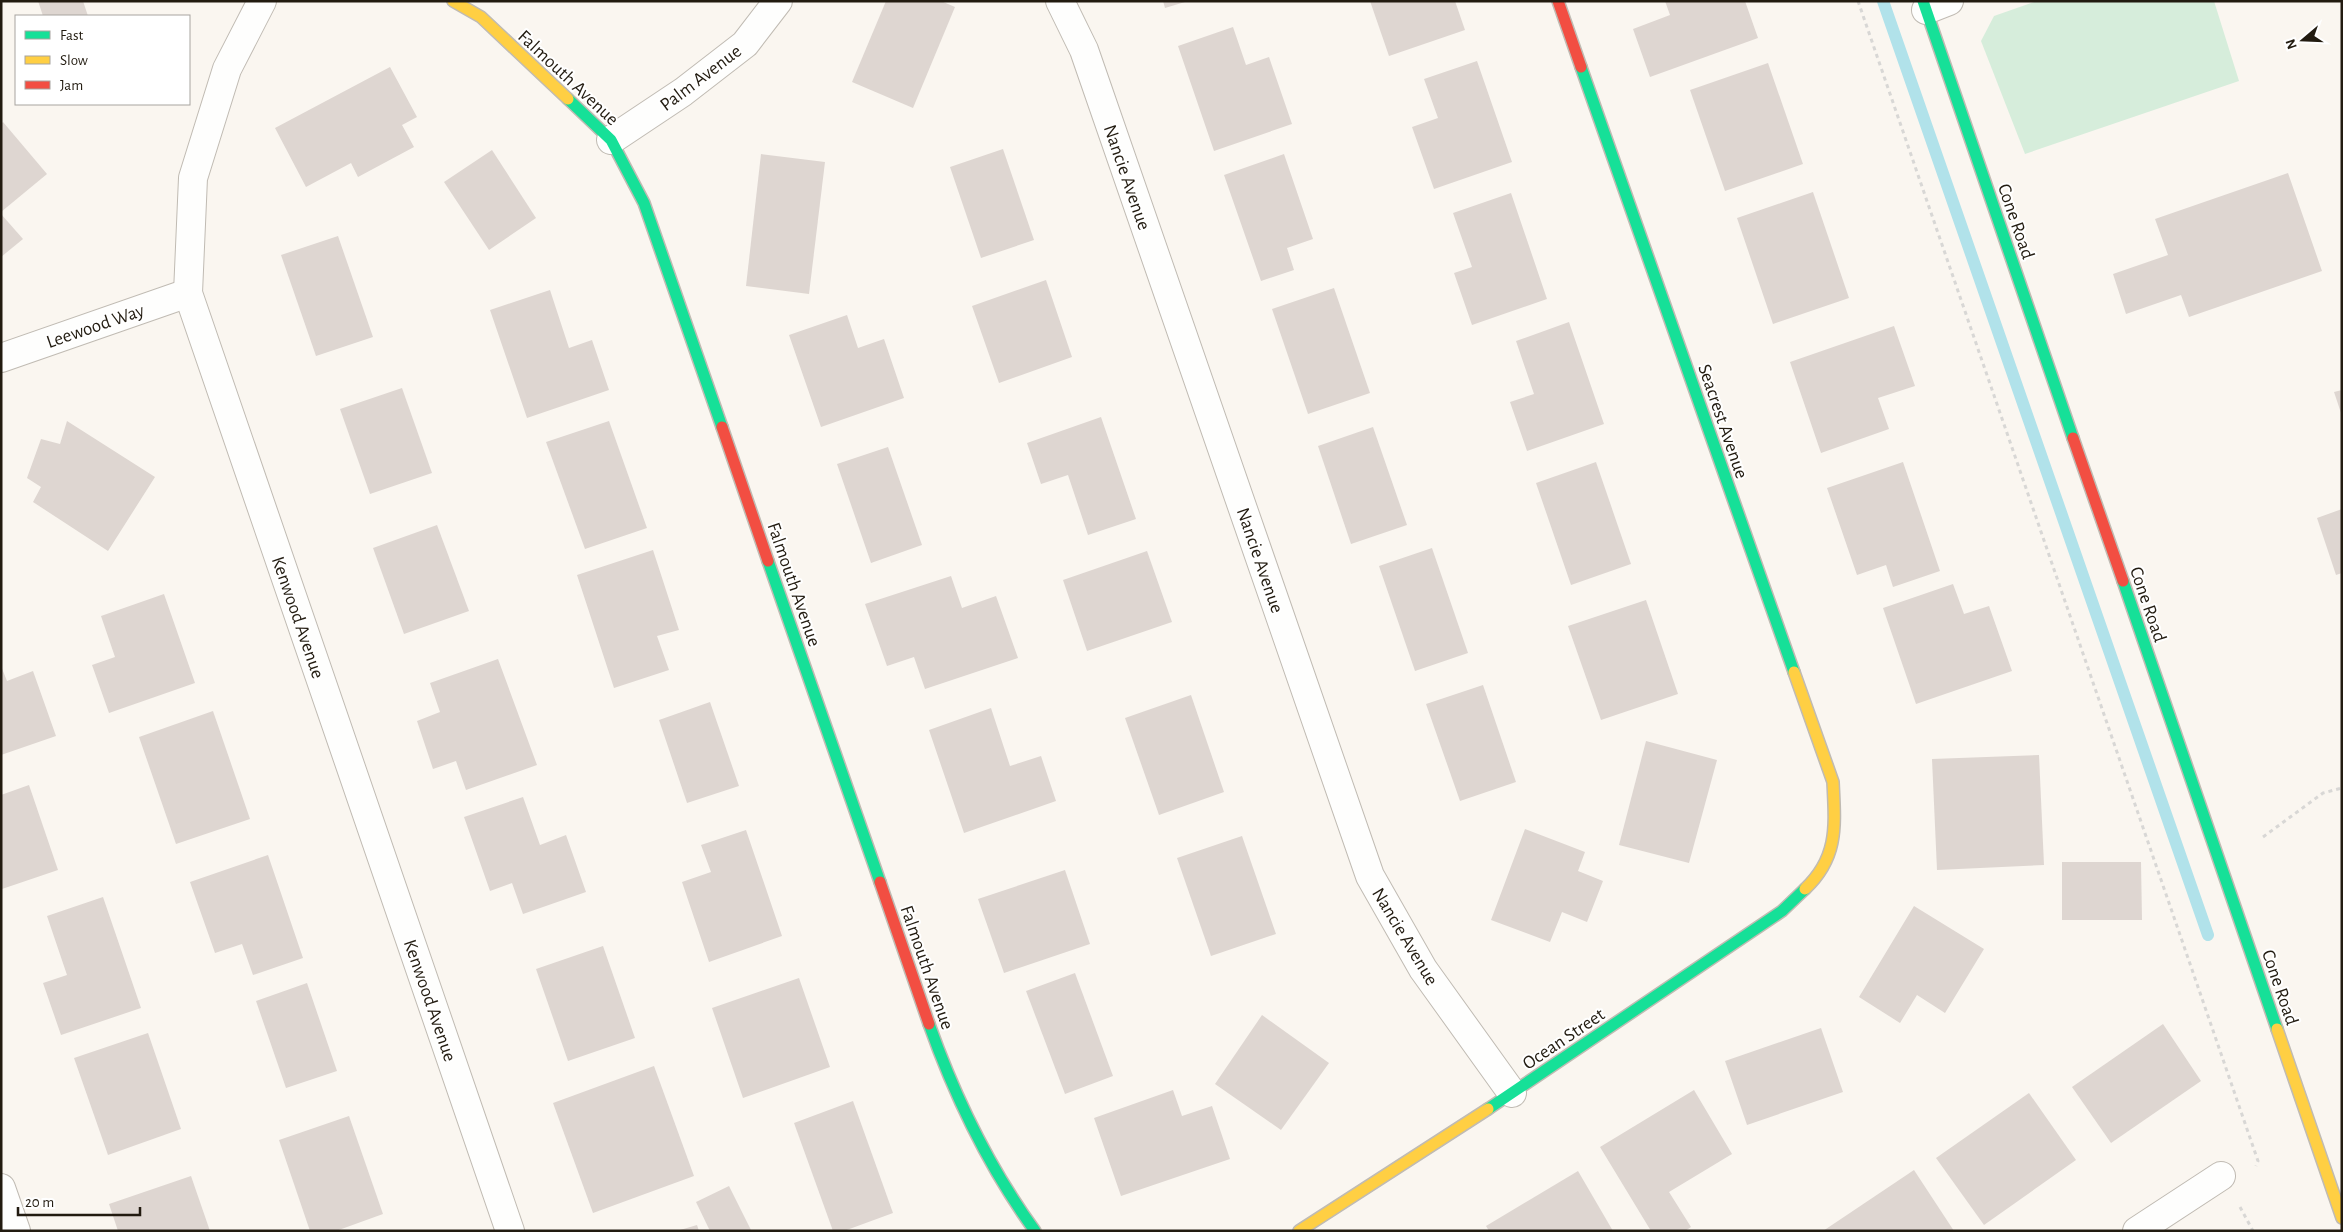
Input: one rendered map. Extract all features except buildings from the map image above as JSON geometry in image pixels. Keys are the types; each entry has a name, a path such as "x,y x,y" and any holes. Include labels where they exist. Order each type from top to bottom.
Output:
{"street":[{"name":"Kenwood Avenue","path":"262,1 227,69 194,178 188,293 510,1231"},
{"name":"Falmouth Avenue","path":"453,1 481,17 611,140 644,203 947,1075 1009,1195 1034,1231"},
{"name":"Palm Avenue","path":"611,140 683,92 745,44 778,1"},
{"name":"Nancie Avenue","path":"1060,1 1084,50 1370,876 1423,969 1512,1093"},
{"name":"Seacrest Avenue","path":"1558,1 1832,782 1835,814 1830,856"},
{"name":"Cone Road","path":"1933,4 2342,1218"},
{"name":"Leewood Way","path":"1,358 188,293"},
{"name":"Ocean Street","path":"1299,1231 1512,1093 1782,911 1812,882 1830,856"},
{"path":"2137,1231 2221,1176"},
{"path":"1,1188 16,1231"}],"path":[{"path":"1858,1 2258,1160 2254,1170"},
{"path":"2263,837 2323,793 2342,788"}],"green space":[{"path":"2037,1 2214,1 2239,81 2025,154 1981,41 1994,16"}],"waterway":[{"path":"1883,1 2208,935"}],"traffic: fast":[{"path":"1923,1 2073,438"},
{"path":"1581,67 1794,672"},
{"path":"568,99 611,140 644,203 722,427"},
{"path":"768,561 880,882"},
{"path":"2123,581 2277,1029"},
{"path":"1488,1109 1782,911 1805,889"},
{"path":"929,1024 950,1078 975,1132 1003,1183 1035,1231"}],"traffic: slow":[{"path":"453,1 481,17 568,99"},
{"path":"1794,672 1833,782 1834,826 1829,852 1824,865 1805,889"},
{"path":"2277,1029 2342,1218"},
{"path":"1299,1231 1488,1109"}],"traffic: jam":[{"path":"1558,1 1581,67"},
{"path":"722,427 768,561"},
{"path":"2073,438 2123,581"},
{"path":"880,882 929,1024"}]}
